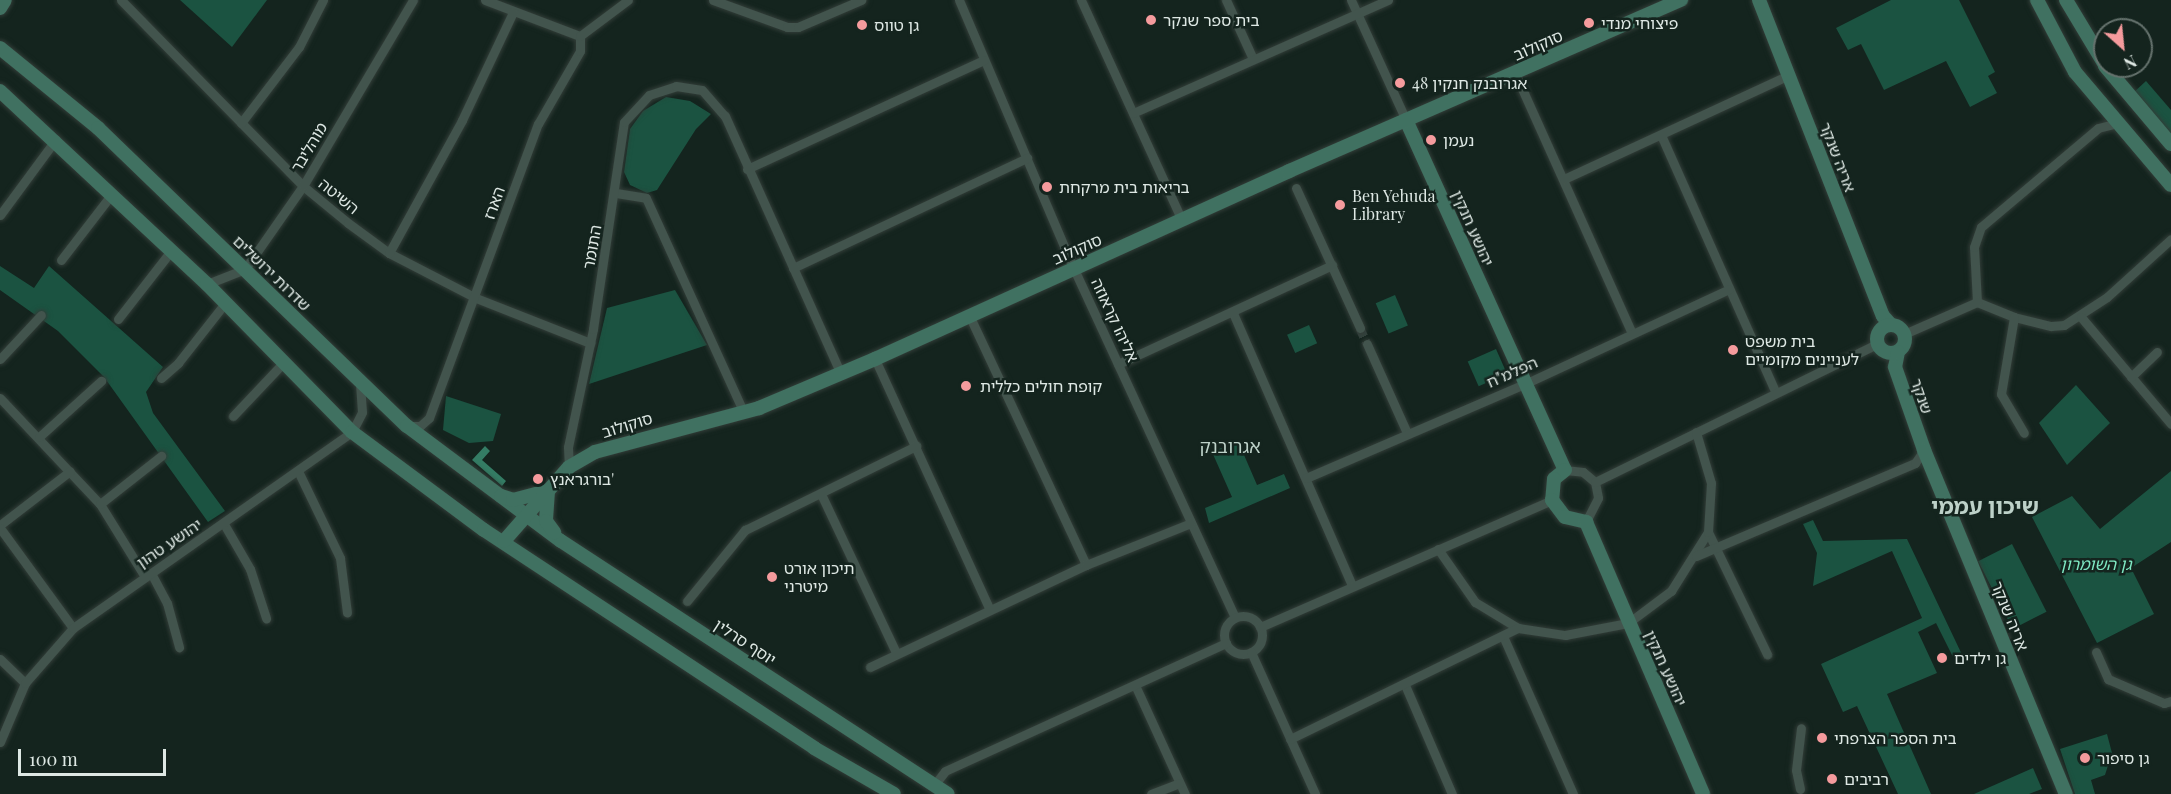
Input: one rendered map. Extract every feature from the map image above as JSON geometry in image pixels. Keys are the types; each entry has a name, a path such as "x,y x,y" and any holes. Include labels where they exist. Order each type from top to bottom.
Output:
{"street":[{"path":"0,8 5,0"},
{"name":"השיטה","path":"121,0 303,186 389,253 476,298 590,343"},
{"path":"241,123 299,47 323,0"},
{"name":"מוהליבר","path":"245,269 303,186 412,0"},
{"path":"485,0 580,36 628,0"},
{"path":"713,0 787,27 798,27 861,0"},
{"name":"אליהו קראוזה","path":"959,0 1074,269 1235,618"},
{"path":"1081,0 1182,221"},
{"path":"1226,0 1253,59"},
{"name":"יהושע חנקין","path":"1351,0 1565,470"},
{"path":"1133,113 1388,0"},
{"name":"סוקולוב","path":"504,541 570,467 595,452 658,432 744,412 875,360 969,315 1681,0"},
{"name":"אריה שנקר","path":"1759,0 1883,316 1891,325"},
{"path":"2037,0 2075,72 2171,185"},
{"path":"2066,0 2093,46"},
{"path":"389,253 462,120 513,12"},
{"name":"הארז","path":"407,426 420,426 429,418 476,298 538,124 580,51 580,36"},
{"name":"שדרות ירושלים","path":"0,48 98,128 407,426 524,516"},
{"path":"841,374 747,169 984,60"},
{"path":"1564,179 1787,76"},
{"path":"2115,78 2171,144"},
{"path":"1519,82 1632,333"},
{"name":"התומר","path":"570,467 568,447 590,343 616,193 624,122 649,94 676,86 702,90 725,116 747,169"},
{"path":"0,91 56,139 111,195 207,284 352,432 504,541 814,748 894,794"},
{"path":"1977,302 1974,247 1981,227 2098,128 2118,123"},
{"path":"1661,135 1776,393"},
{"path":"0,215 56,139"},
{"path":"793,268 1027,158"},
{"path":"1296,188 1360,328"},
{"path":"616,193 645,198 744,412"},
{"path":"61,260 111,195"},
{"path":"1905,334 1977,302 2014,317 2051,326 2081,317 2171,239"},
{"path":"118,319 171,251"},
{"path":"1118,364 1233,313 1332,265"},
{"path":"207,284 245,269"},
{"name":"הפלמ\"ח","path":"1306,478 1525,384 1729,289"},
{"path":"161,378 178,363 225,303"},
{"path":"1233,313 1352,585"},
{"path":"0,359 41,315"},
{"path":"969,315 1086,565"},
{"path":"2014,317 2001,394 2024,433"},
{"path":"2081,317 2171,424"},
{"path":"1877,344 1879,331 1891,325 1905,334"},
{"path":"1877,344 1886,352 1898,351 1905,342 1905,334"},
{"path":"1367,344 1407,433"},
{"path":"1595,482 1877,344"},
{"name":"שנקר","path":"1898,351 1895,367 1924,450"},
{"path":"2130,377 2157,352"},
{"path":"875,360 990,610"},
{"path":"232,416 284,362"},
{"path":"39,436 101,381"},
{"path":"352,432 362,412 360,383"},
{"path":"0,398 39,436 100,504 167,603 179,647"},
{"name":"יהושע טהון","path":"0,742 3,721 26,683 73,628 352,432"},
{"path":"1438,549 1475,602 1518,628 1565,635 1628,623 1671,591 1696,556 1708,532 1710,483 1696,432"},
{"path":"687,601 745,530 916,446"},
{"path":"1696,556 1915,463 1924,450"},
{"name":"אריה שנקר","path":"1924,450 2066,794"},
{"path":"100,504 161,456"},
{"path":"1565,470 1583,472 1595,482 1598,498 1586,522 1565,517 1552,500 1554,479 1565,470"},
{"path":"70,471 0,526 73,628"},
{"path":"298,471 340,558 347,613"},
{"path":"498,495 513,500 548,490 546,520 561,541"},
{"path":"821,494 896,653"},
{"path":"1260,627 1352,585 1552,500"},
{"name":"יוסף סרלין","path":"524,516 911,769 934,789 948,794"},
{"name":"יהושע חנקין","path":"1586,522 1703,794"},
{"path":"870,667 1086,565 1191,523"},
{"path":"224,524 250,569 266,618"},
{"path":"1708,532 1767,654"},
{"path":"1235,618 1252,618 1260,627 1259,644 1251,652 1234,651 1226,643 1224,631 1235,618"},
{"path":"1290,739 1518,628"},
{"path":"1503,636 1573,794"},
{"path":"911,769 945,771 1226,643"},
{"path":"1251,652 1315,794"},
{"path":"2096,652 2108,679 2164,703 2171,701"},
{"path":"0,659 26,683"},
{"path":"1135,685 1185,794"},
{"path":"1405,685 1452,794"},
{"path":"1800,789 1796,770 1801,728"},
{"path":"934,789 945,771"},
{"path":"1151,794 1179,783"}],"green space":[{"path":"180,0 267,0 232,47"},
{"path":"1891,0 1959,0 1995,72 1988,76 1997,93 1970,107 1946,61 1884,90 1861,44 1848,50 1836,28"},
{"path":"2146,81 2171,110 2171,137 2133,93"},
{"path":"666,97 690,101 711,114 696,129 657,190 647,193 630,185 624,172 630,129 643,111"},
{"path":"0,266 34,288 49,266 163,367 146,392 153,413 225,511 208,522 104,377 58,331 0,290"},
{"path":"675,290 707,345 589,384 607,308"},
{"path":"1395,295 1408,325 1389,334 1376,303"},
{"path":"1309,325 1317,343 1295,353 1287,335"},
{"path":"1496,349 1507,374 1479,386 1468,362"},
{"path":"2076,385 2110,423 2067,465 2039,423"},
{"path":"446,396 501,414 493,441 469,443 443,430"},
{"path":"1238,441 1257,485 1284,474 1290,488 1209,523 1205,508 1232,497 1212,452"},
{"name":"גן השומרון","path":"2171,471 2171,542 2131,568 2154,614 2097,643 2032,517 2072,496 2100,529"},
{"path":"1813,520 1823,541 1907,539 1965,661 1957,665 1936,623 1918,632 1937,673 1887,694 1931,794 1898,794 1857,706 1843,712 1821,664 1922,618 1892,551 1813,586 1817,553 1803,524"},
{"path":"2012,544 2047,612 2013,629 1978,561"},
{"path":"2107,734 2112,753 2105,775 2091,780 2095,794 2075,794 2060,749"},
{"path":"2033,768 2042,789 2029,794 1974,794"}],"shaded area":[{"path":"485,446 490,451 482,460 506,481 502,486 472,460"}],"tunnel":[{"path":"1360,328 1367,344"}],"place":[{"name":"בית ספר שנקר","path":"1151,20"},
{"name":"פיצוחי מנדי","path":"1589,23"},
{"name":"גן טווס","path":"862,25"},
{"name":"אגרובנק חנקין 48","path":"1400,83"},
{"name":"נעמן","path":"1431,140"},
{"name":"בריאות בית מרקחת","path":"1047,187"},
{"name":"Ben Yehuda Library","path":"1340,205"},
{"name":"בית משפט לעניינים מקומיים","path":"1733,350"},
{"name":"קופת חולים כללית","path":"966,386"},
{"name":"בורגראנץ'","path":"538,479"},
{"name":"תיכון אורט מיטרני","path":"772,577"},
{"name":"גן ילדים","path":"1942,658"},
{"name":"בית הספר הצרפתי","path":"1822,738"},
{"name":"גן סיפור","path":"2085,758"},
{"name":"רביבים","path":"1832,779"}],"district":[{"name":"אגרובנק","path":"1230,446"},
{"name":"שיכון עממי","path":"1985,506"}]}
